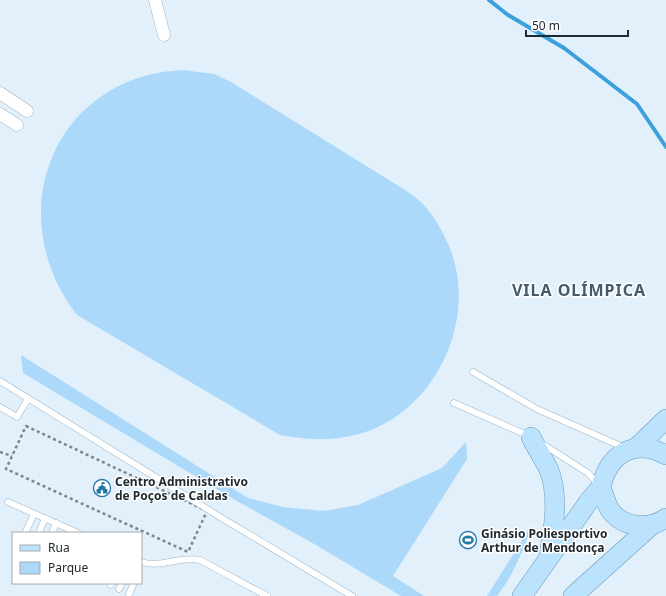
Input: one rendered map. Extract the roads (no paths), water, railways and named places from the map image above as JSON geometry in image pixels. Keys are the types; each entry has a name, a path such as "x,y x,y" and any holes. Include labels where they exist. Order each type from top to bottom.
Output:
{"main road":[{"path":"632,449 666,419"},
{"path":"530,437 549,471 553,494 554,524 548,561"},
{"path":"522,596 589,501 601,487 611,463 620,454 632,449 643,447 655,449 666,455"},
{"path":"601,487 610,510 620,520 633,525 646,526 660,521"},
{"path":"573,596 660,521"}],"street":[{"path":"155,0 164,35"},
{"path":"0,93 27,111"},
{"path":"0,114 17,125"}],"lane":[{"path":"473,372 538,409 632,449"},
{"path":"0,381 220,517 352,596"},
{"path":"0,407 17,417 28,399"},
{"path":"454,403 530,437 588,474 601,487"},
{"path":"8,502 56,523 66,531"},
{"path":"25,532 34,514"},
{"path":"38,532 45,518"},
{"path":"52,532 56,523"},
{"path":"142,563 156,565 191,559 200,560 267,596"},
{"path":"129,594 134,584"}],"waterway":[{"path":"489,0 508,15 564,48 637,104 666,147"}],"place":[{"name":"Centro Administrativo de Poços de Caldas","path":"102,488"},
{"name":"Ginásio Poliesportivo Arthur de Mendonça","path":"468,540"}],"district":[{"name":"VILA OLÍMPICA","path":"579,290"}]}
